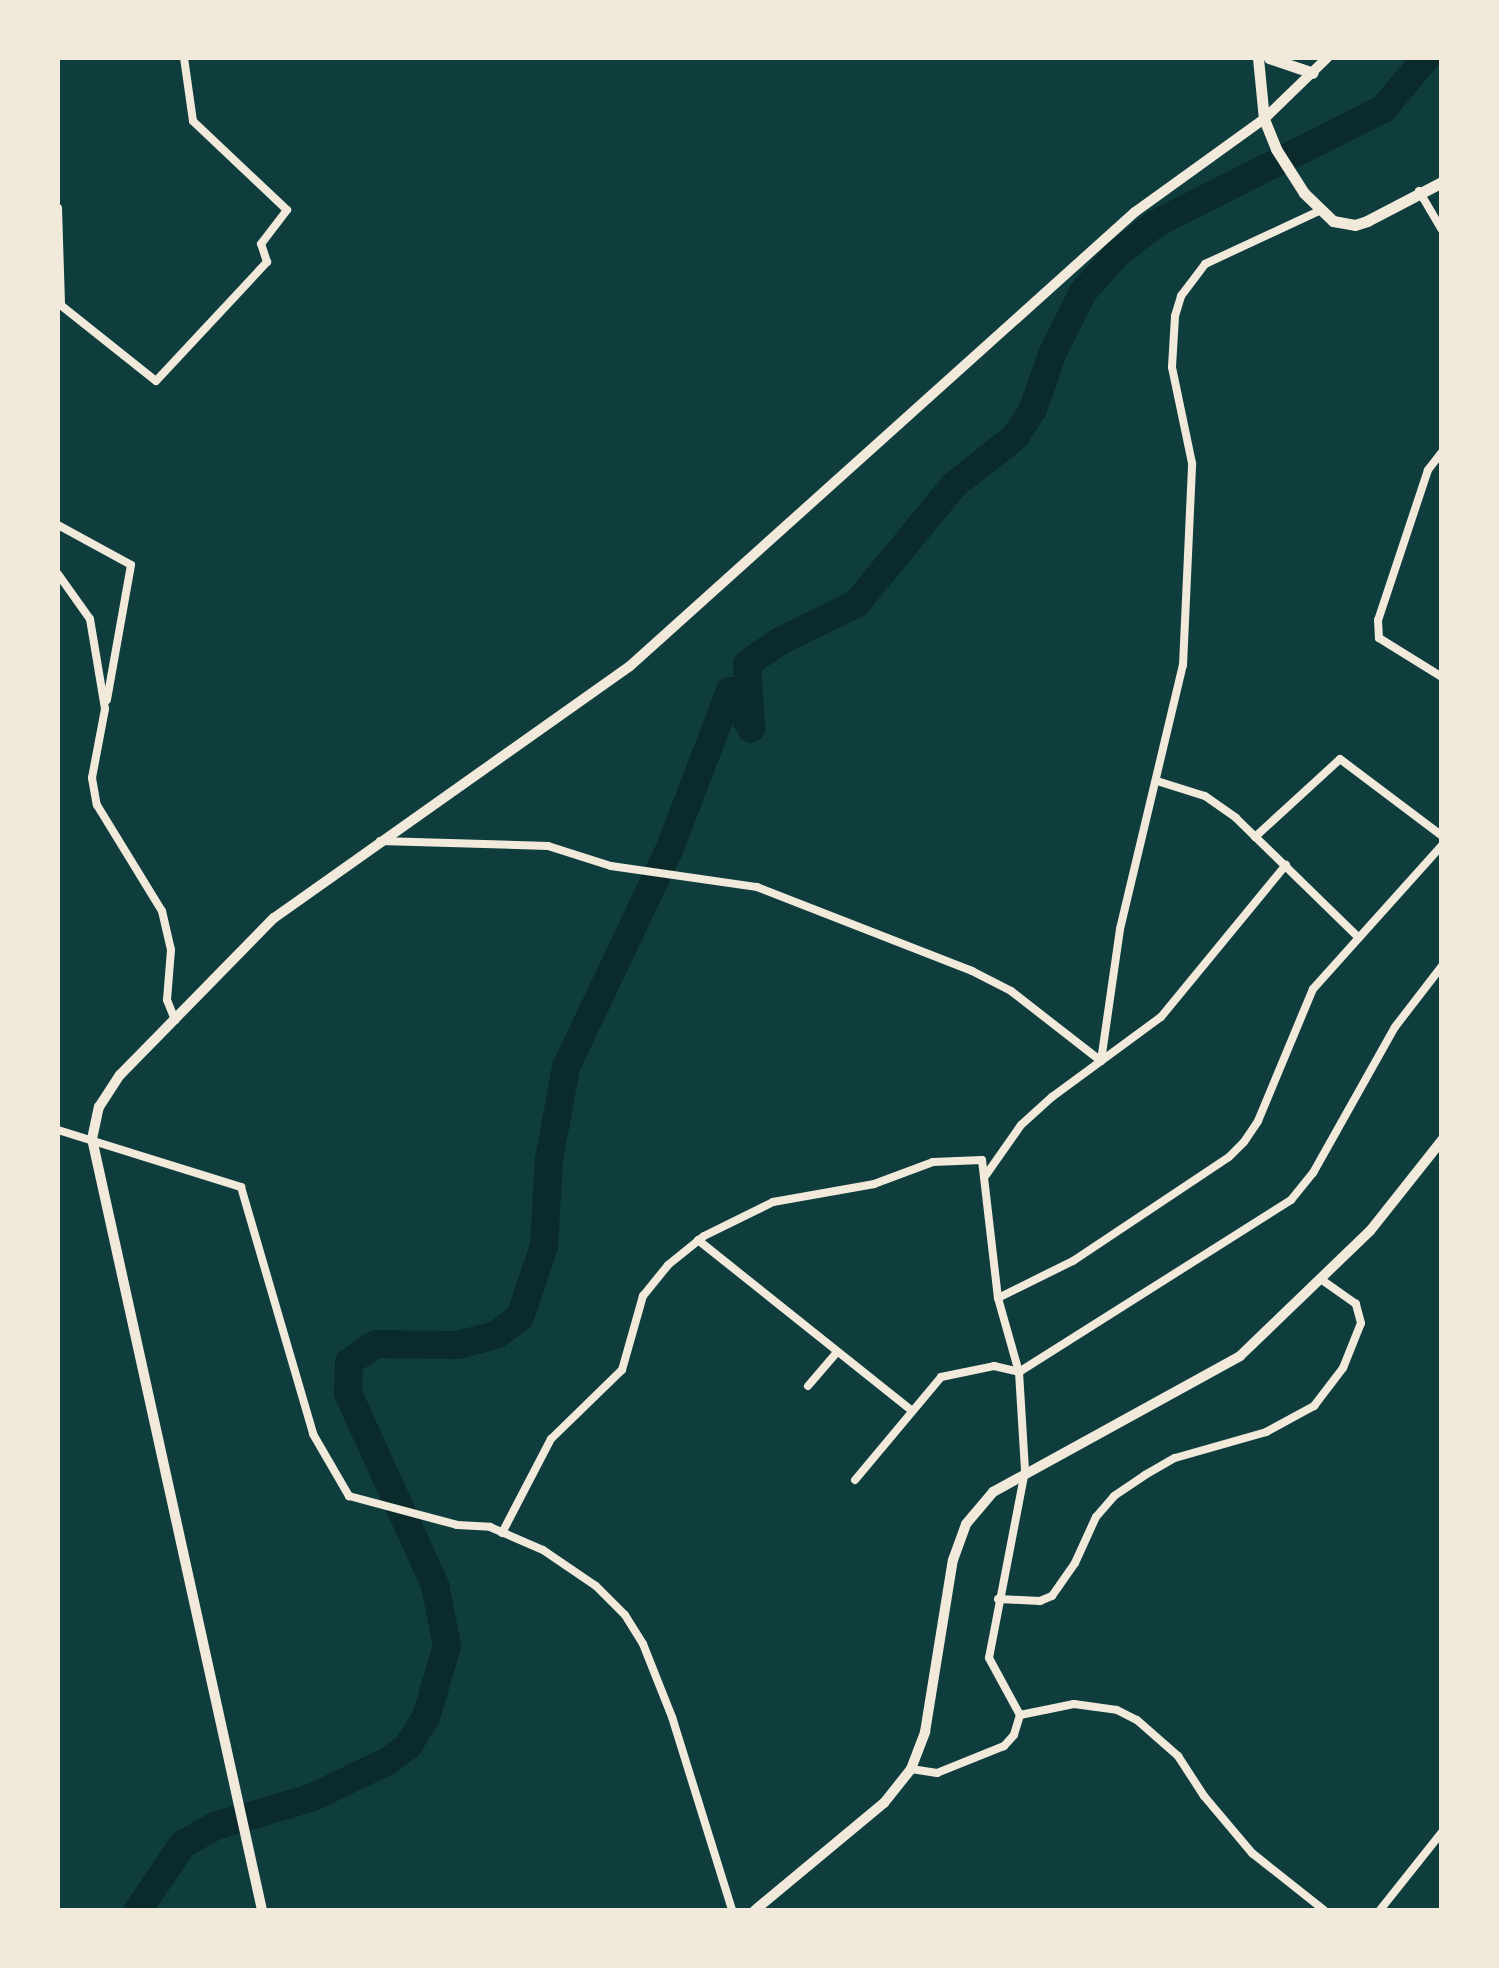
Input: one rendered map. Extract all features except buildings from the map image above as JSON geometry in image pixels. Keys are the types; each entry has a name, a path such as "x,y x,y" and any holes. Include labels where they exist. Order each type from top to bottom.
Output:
{"main road":[{"path":"1258,58 1264,118 1276,149 1304,193 1333,221 1356,225 1418,190 1442,182"},
{"path":"1269,58 1313,73"}],"street":[{"path":"58,208 59,304 156,381 267,262 261,244 287,210 193,121 184,58"},
{"path":"262,1910 92,1139 99,1107 120,1075 274,918 630,666 1135,212 1264,118 1326,58"},
{"path":"1418,190 1442,230"},
{"path":"1101,1061 1120,929 1183,665 1192,464 1172,366 1175,316 1181,296 1206,264 1319,211"},
{"path":"1441,454 1428,470 1378,620 1379,638 1442,677"},
{"path":"58,525 131,566 92,778 97,804 162,911 171,950 168,1000 175,1020"},
{"path":"58,574 90,619 105,710"},
{"path":"1255,836 1340,759 1442,836"},
{"path":"1156,781 1206,796 1255,836 1358,937"},
{"path":"379,842 548,846 612,866 756,888 972,971 1011,991 1101,1061"},
{"path":"998,1298 1072,1260 1237,1149 1258,1120 1312,988 1442,845"},
{"path":"986,1175 1022,1126 1161,1018 1286,865"},
{"path":"855,1480 940,1377 994,1366 1019,1372 1291,1200 1313,1174 1395,1027 1442,966"},
{"path":"58,1130 240,1187 313,1434 348,1496 457,1525 502,1532 543,1550 596,1586 625,1615 643,1644 672,1717 732,1910"},
{"path":"755,1910 884,1803 911,1769 925,1732 953,1560 966,1524 994,1492 1240,1356 1370,1231 1442,1140"},
{"path":"502,1532 551,1438 622,1370 642,1296 668,1265 698,1240 773,1202 874,1184 933,1162 971,1157 982,1160 998,1298 1019,1372 1024,1472 989,1658 1020,1715 1014,1736 1004,1746 937,1773 911,1769"},
{"path":"698,1240 912,1411"},
{"path":"998,1599 1040,1601 1052,1596 1075,1563 1096,1517 1114,1496 1145,1476 1175,1458 1266,1432 1314,1406 1343,1368 1361,1324 1356,1304 1322,1280"},
{"path":"808,1386 837,1352"},
{"path":"1020,1715 1074,1704 1117,1710 1137,1720 1178,1756 1204,1796 1252,1852 1324,1910"},
{"path":"1380,1910 1442,1832"}],"waterway":[{"path":"138,1910 183,1844 215,1826 311,1798 388,1761 408,1746 426,1717 447,1646 435,1585 348,1393 349,1362 376,1344 458,1345 496,1335 520,1317 544,1246 549,1160 566,1067 670,848 730,691 751,728 747,664 780,641 856,604 954,485 1015,437 1033,409 1053,352 1083,292 1117,254 1155,224 1383,109 1426,58"}]}
